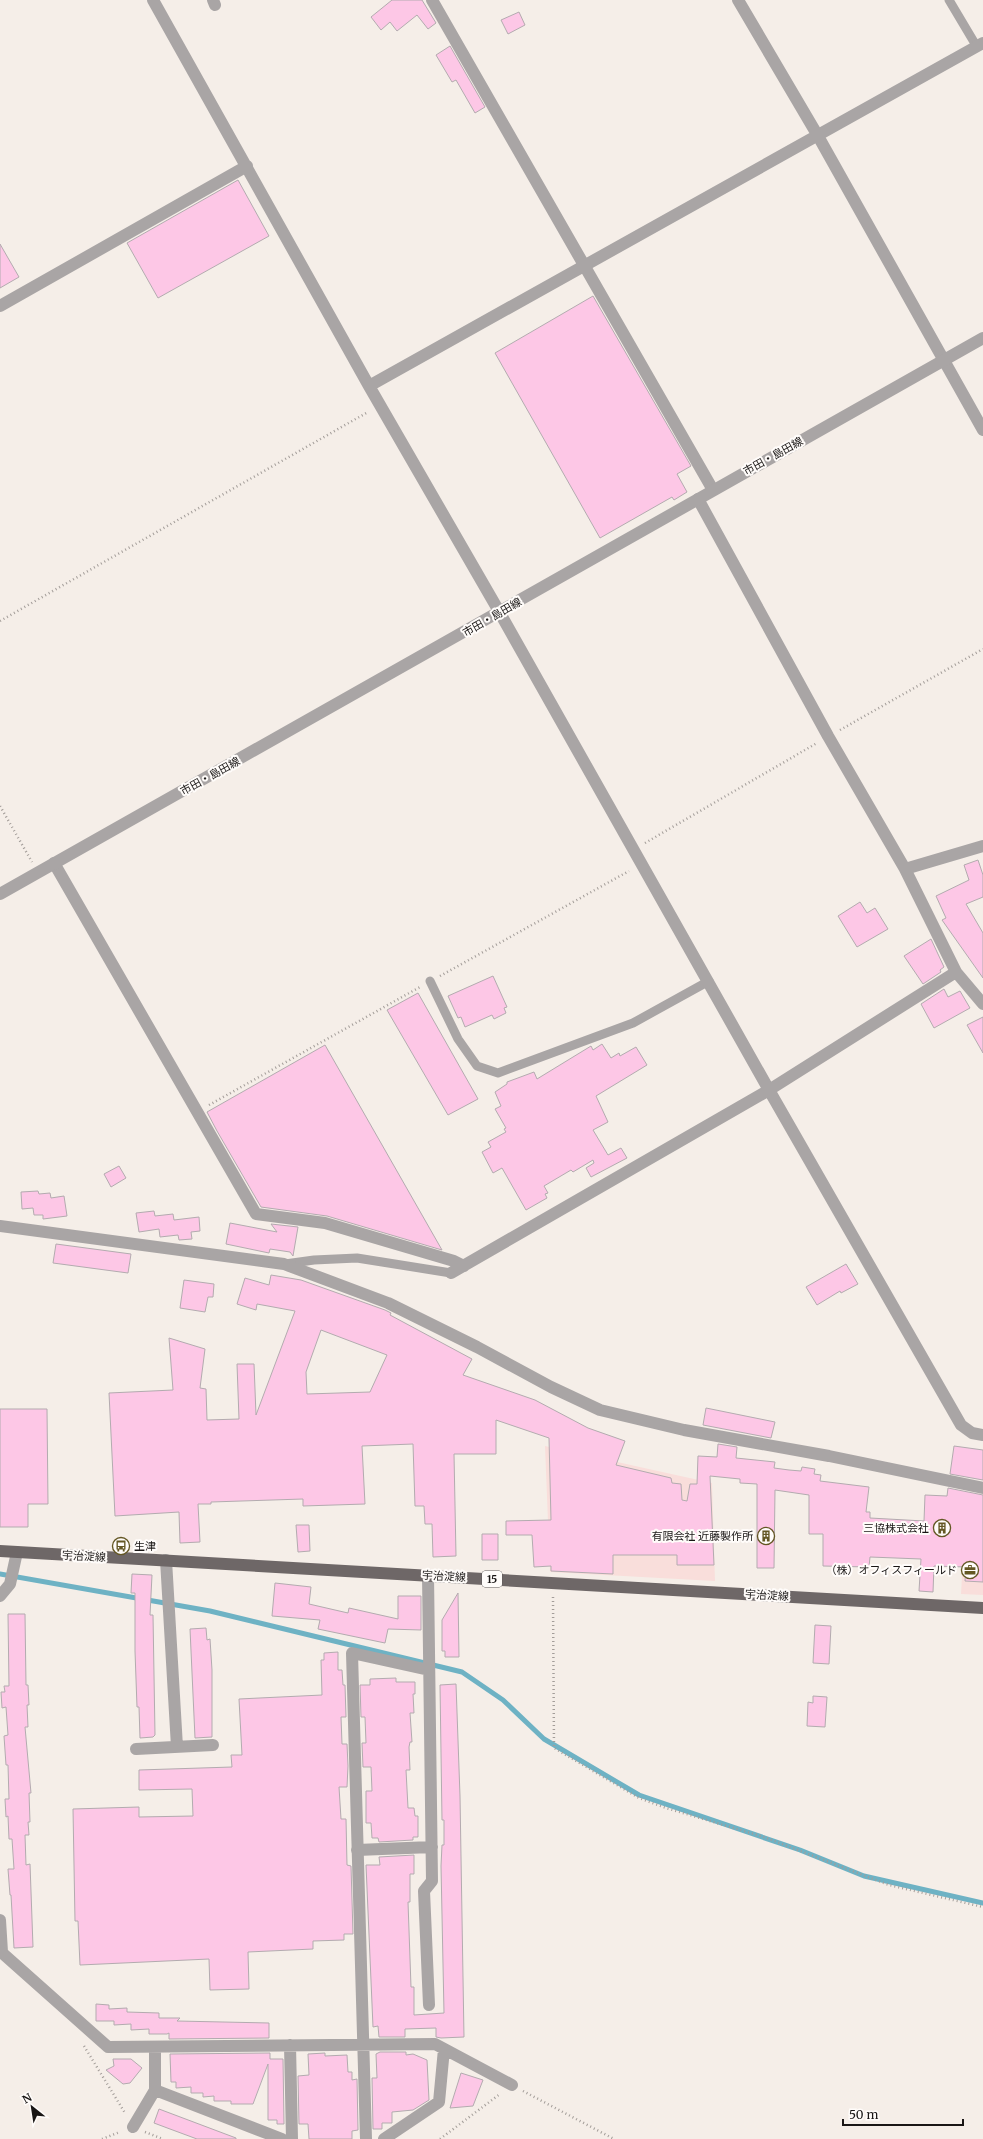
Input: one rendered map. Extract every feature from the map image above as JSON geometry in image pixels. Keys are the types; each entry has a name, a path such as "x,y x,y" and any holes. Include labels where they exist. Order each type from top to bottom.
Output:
{"main road":[{"name":"宇治淀線","path":"0,1551 983,1608"}],"street":[{"path":"153,0 369,386 500,613 709,981 769,1090 961,1425 972,1433 983,1435"},
{"path":"432,0 585,264 713,490"},
{"path":"738,0 818,136 983,430"},
{"path":"369,386 585,264 980,45"},
{"path":"0,306 247,166"},
{"name":"市田・島田線","path":"0,894 500,613 713,490 983,338"},
{"path":"698,499 828,736 905,869 956,972 983,1004"},
{"path":"905,869 983,846"},
{"path":"54,863 256,1214 326,1223 454,1261 464,1266"},
{"path":"451,1273 769,1090 956,972"},
{"path":"0,1226 284,1264 388,1303 477,1347 551,1387 600,1410 684,1430 829,1456 983,1488"},
{"path":"0,1596 10,1584 18,1552"},
{"path":"166,1560 177,1747"},
{"path":"428,1576 432,1847 432,1881 424,1892 428,2005"},
{"path":"366,2139 352,1653 430,1670"},
{"path":"136,1749 213,1745"},
{"path":"358,1850 432,1847"},
{"path":"0,1920 1,1951 108,2047 435,2044 512,2085"},
{"path":"290,2045 292,2139"},
{"path":"133,2127 155,2090 155,2047"},
{"path":"384,2139 439,2102 444,2049"},
{"path":"155,2090 282,2139"}],"lane":[{"path":"949,0 980,45"},
{"path":"430,981 458,1039 477,1066 498,1073 633,1023 709,981"},
{"path":"284,1264 314,1260 357,1258 451,1273"}],"path":[{"path":"0,621 380,405"},
{"path":"634,849 828,736 983,649"},
{"path":"0,806 38,872"},
{"path":"553,1583 554,1748 639,1798 666,1808 764,1837 889,1885 983,1907"},
{"path":"82,2043 133,2127 163,2139"},
{"path":"440,2139 512,2085 614,2139"},
{"path":"102,2139 133,2127"}],"shaded area":[{"path":"545,1446 712,1483 715,1581 550,1572"},
{"path":"967,1492 983,1494 983,1595 961,1594"}],"building":[{"path":"392,0 422,0 436,23 428,29 417,15 397,31 390,22 381,30 371,17"},
{"path":"519,12 525,25 508,34 501,20"},
{"path":"450,46 485,107 475,113 456,80 452,82 436,55"},
{"path":"238,180 269,236 158,298 127,243"},
{"path":"0,244 19,277 0,288"},
{"path":"593,296 691,466 677,474 687,492 674,500 672,497 600,538 495,353"},
{"path":"978,860 983,875 983,897 966,904 983,933 983,978 942,920 946,918 936,896 969,880 964,865"},
{"path":"860,902 867,913 875,908 888,929 857,947 838,916"},
{"path":"931,939 944,967 940,970 941,972 923,984 904,956"},
{"path":"493,976 507,1007 504,1008 506,1013 494,1019 492,1015 465,1027 461,1017 458,1018 448,996"},
{"path":"944,989 948,997 960,991 970,1008 934,1028 921,1004"},
{"path":"418,993 478,1099 448,1115 387,1010"},
{"path":"983,1017 983,1053 967,1025"},
{"path":"602,1044 611,1058 619,1053 620,1056 636,1047 647,1065 596,1096 608,1122 593,1130 608,1155 621,1148 627,1158 591,1177 586,1168 594,1163 593,1160 573,1172 571,1170 544,1186 548,1193 545,1194 547,1198 526,1210 502,1168 493,1173 482,1152 491,1147 488,1142 506,1132 504,1129 506,1128 495,1109 501,1106 495,1092 507,1084 507,1082 534,1072 537,1079 591,1046 593,1050"},
{"path":"325,1045 442,1250 327,1216 261,1207 217,1131 207,1112"},
{"path":"119,1166 126,1178 111,1187 104,1174"},
{"path":"38,1191 39,1194 50,1193 51,1198 64,1196 67,1216 43,1219 43,1215 34,1215 33,1208 22,1209 21,1192"},
{"path":"154,1211 155,1216 173,1214 174,1220 199,1217 200,1231 191,1232 192,1239 179,1240 178,1235 160,1237 159,1229 139,1232 136,1213"},
{"path":"230,1223 277,1232 271,1224 298,1227 293,1256 290,1252 270,1249 269,1253 226,1244"},
{"path":"56,1244 131,1254 128,1273 53,1263"},
{"path":"846,1264 858,1284 841,1293 840,1291 817,1305 806,1287"},
{"path":"271,1275 301,1280 391,1313 390,1315 472,1359 463,1375 535,1400 588,1428 625,1441 616,1465 671,1478 672,1483 681,1484 682,1500 687,1501 690,1484 697,1484 698,1456 717,1457 718,1444 737,1447 736,1458 775,1462 774,1468 801,1471 802,1467 815,1469 814,1474 821,1475 820,1481 869,1487 866,1512 870,1512 870,1518 924,1521 925,1495 947,1496 948,1488 983,1495 983,1582 965,1581 966,1567 934,1566 933,1592 919,1591 921,1559 870,1557 869,1567 823,1566 823,1534 809,1534 809,1495 775,1490 774,1568 757,1568 757,1484 740,1483 740,1479 710,1476 714,1565 677,1565 677,1555 613,1555 613,1574 551,1571 551,1566 534,1567 532,1535 506,1535 506,1521 551,1520 549,1438 496,1420 496,1454 454,1454 456,1556 433,1557 432,1524 425,1524 424,1506 415,1506 413,1444 362,1446 365,1504 303,1506 303,1499 211,1502 211,1504 198,1504 200,1542 180,1543 179,1512 115,1516 109,1393 173,1390 169,1338 205,1349 200,1388 206,1389 207,1420 239,1419 237,1364 254,1364 256,1415 295,1311 257,1304 256,1310 237,1304 245,1278 269,1285","holes":["321,1330 387,1355 370,1392 307,1394 306,1372"]},
{"path":"184,1280 214,1284 213,1297 208,1297 205,1312 180,1308"},
{"path":"706,1408 775,1422 771,1438 703,1425"},
{"path":"0,1409 47,1409 48,1504 28,1504 28,1527 0,1527"},
{"path":"954,1446 983,1450 983,1480 950,1474"},
{"path":"296,1525 309,1525 310,1551 298,1552"},
{"path":"482,1534 498,1534 498,1560 482,1560"},
{"path":"132,1574 152,1575 150,1615 153,1615 155,1735 153,1737 140,1738 139,1707 137,1707 135,1651 135,1593 131,1593"},
{"path":"275,1583 311,1587 309,1604 348,1613 349,1608 398,1619 398,1596 421,1596 421,1630 388,1629 385,1643 318,1629 320,1620 272,1616"},
{"path":"458,1593 459,1657 445,1657 445,1651 442,1651 442,1620"},
{"path":"8,1614 25,1614 26,1685 28,1685 29,1705 27,1705 28,1727 25,1727 31,1793 29,1793 29,1835 25,1835 26,1865 30,1864 33,1947 14,1948 8,1869 14,1869 12,1839 9,1839 8,1816 6,1817 5,1799 9,1799 8,1765 6,1765 4,1736 8,1735 6,1707 2,1708 1,1692 5,1692 4,1686 9,1686"},
{"path":"815,1625 831,1626 829,1664 813,1663"},
{"path":"206,1628 207,1640 210,1639 212,1670 212,1737 195,1738 190,1629"},
{"path":"338,1652 338,1670 342,1670 343,1685 345,1685 346,1717 341,1717 342,1744 347,1744 348,1766 347,1787 339,1787 341,1819 346,1819 347,1865 351,1866 353,1934 344,1934 344,1940 313,1941 313,1949 248,1952 249,1989 210,1990 209,1959 80,1965 78,1921 75,1921 73,1809 139,1807 139,1817 193,1816 192,1789 139,1790 139,1770 232,1767 231,1755 242,1755 239,1699 322,1695 321,1660 324,1660 324,1653"},
{"path":"396,1678 396,1682 415,1682 415,1694 413,1694 414,1713 410,1713 412,1742 410,1742 409,1747 410,1770 406,1770 408,1808 414,1808 415,1816 418,1816 418,1837 413,1837 413,1840 379,1842 378,1838 372,1838 371,1823 366,1823 366,1791 372,1791 371,1767 363,1767 362,1743 366,1743 365,1717 361,1717 360,1685 370,1685 370,1679"},
{"path":"456,1684 460,1796 464,2037 436,2037 436,2028 405,2029 405,2037 379,2037 378,2026 373,2027 366,1865 380,1865 379,1857 414,1855 414,1874 410,1874 410,1902 408,1902 411,1987 414,1987 414,2015 444,2013 441,1866 442,1845 444,1845 444,1820 442,1820 440,1685"},
{"path":"813,1696 827,1697 825,1727 807,1726 808,1702 813,1703"},
{"path":"96,2004 109,2005 109,2009 127,2008 127,2012 159,2013 159,2018 180,2018 177,2021 269,2023 269,2038 169,2039 169,2033 149,2034 149,2029 131,2030 131,2024 114,2025 114,2021 96,2021"},
{"path":"380,2052 406,2052 406,2055 413,2054 427,2060 429,2100 413,2110 392,2112 392,2123 382,2123 382,2129 373,2129 372,2078 377,2078 376,2054"},
{"path":"270,2053 270,2059 283,2059 284,2124 277,2124 277,2120 268,2120 268,2064 253,2104 231,2104 231,2101 214,2101 214,2096 203,2097 203,2093 191,2093 191,2087 176,2088 176,2082 171,2082 170,2054"},
{"path":"325,2053 325,2056 347,2055 348,2072 352,2072 352,2080 357,2079 358,2130 352,2131 352,2139 309,2139 308,2124 299,2124 298,2076 309,2075 308,2054"},
{"path":"113,2059 131,2059 142,2068 130,2083 123,2084 106,2070 114,2066"},
{"path":"461,2073 483,2080 473,2106 450,2108"},
{"path":"159,2109 236,2139 197,2139 154,2123"}],"waterway":[{"path":"0,1574 210,1611 462,1672 503,1700 544,1739 639,1795 800,1850 864,1876 983,1903"}],"place":[{"name":"三協株式会社","path":"942,1528"},
{"name":"有限会社 近藤製作所","path":"766,1536"},
{"name":"生津","path":"121,1546"},
{"name":"（株）オフィスフィールド","path":"970,1570"}]}
